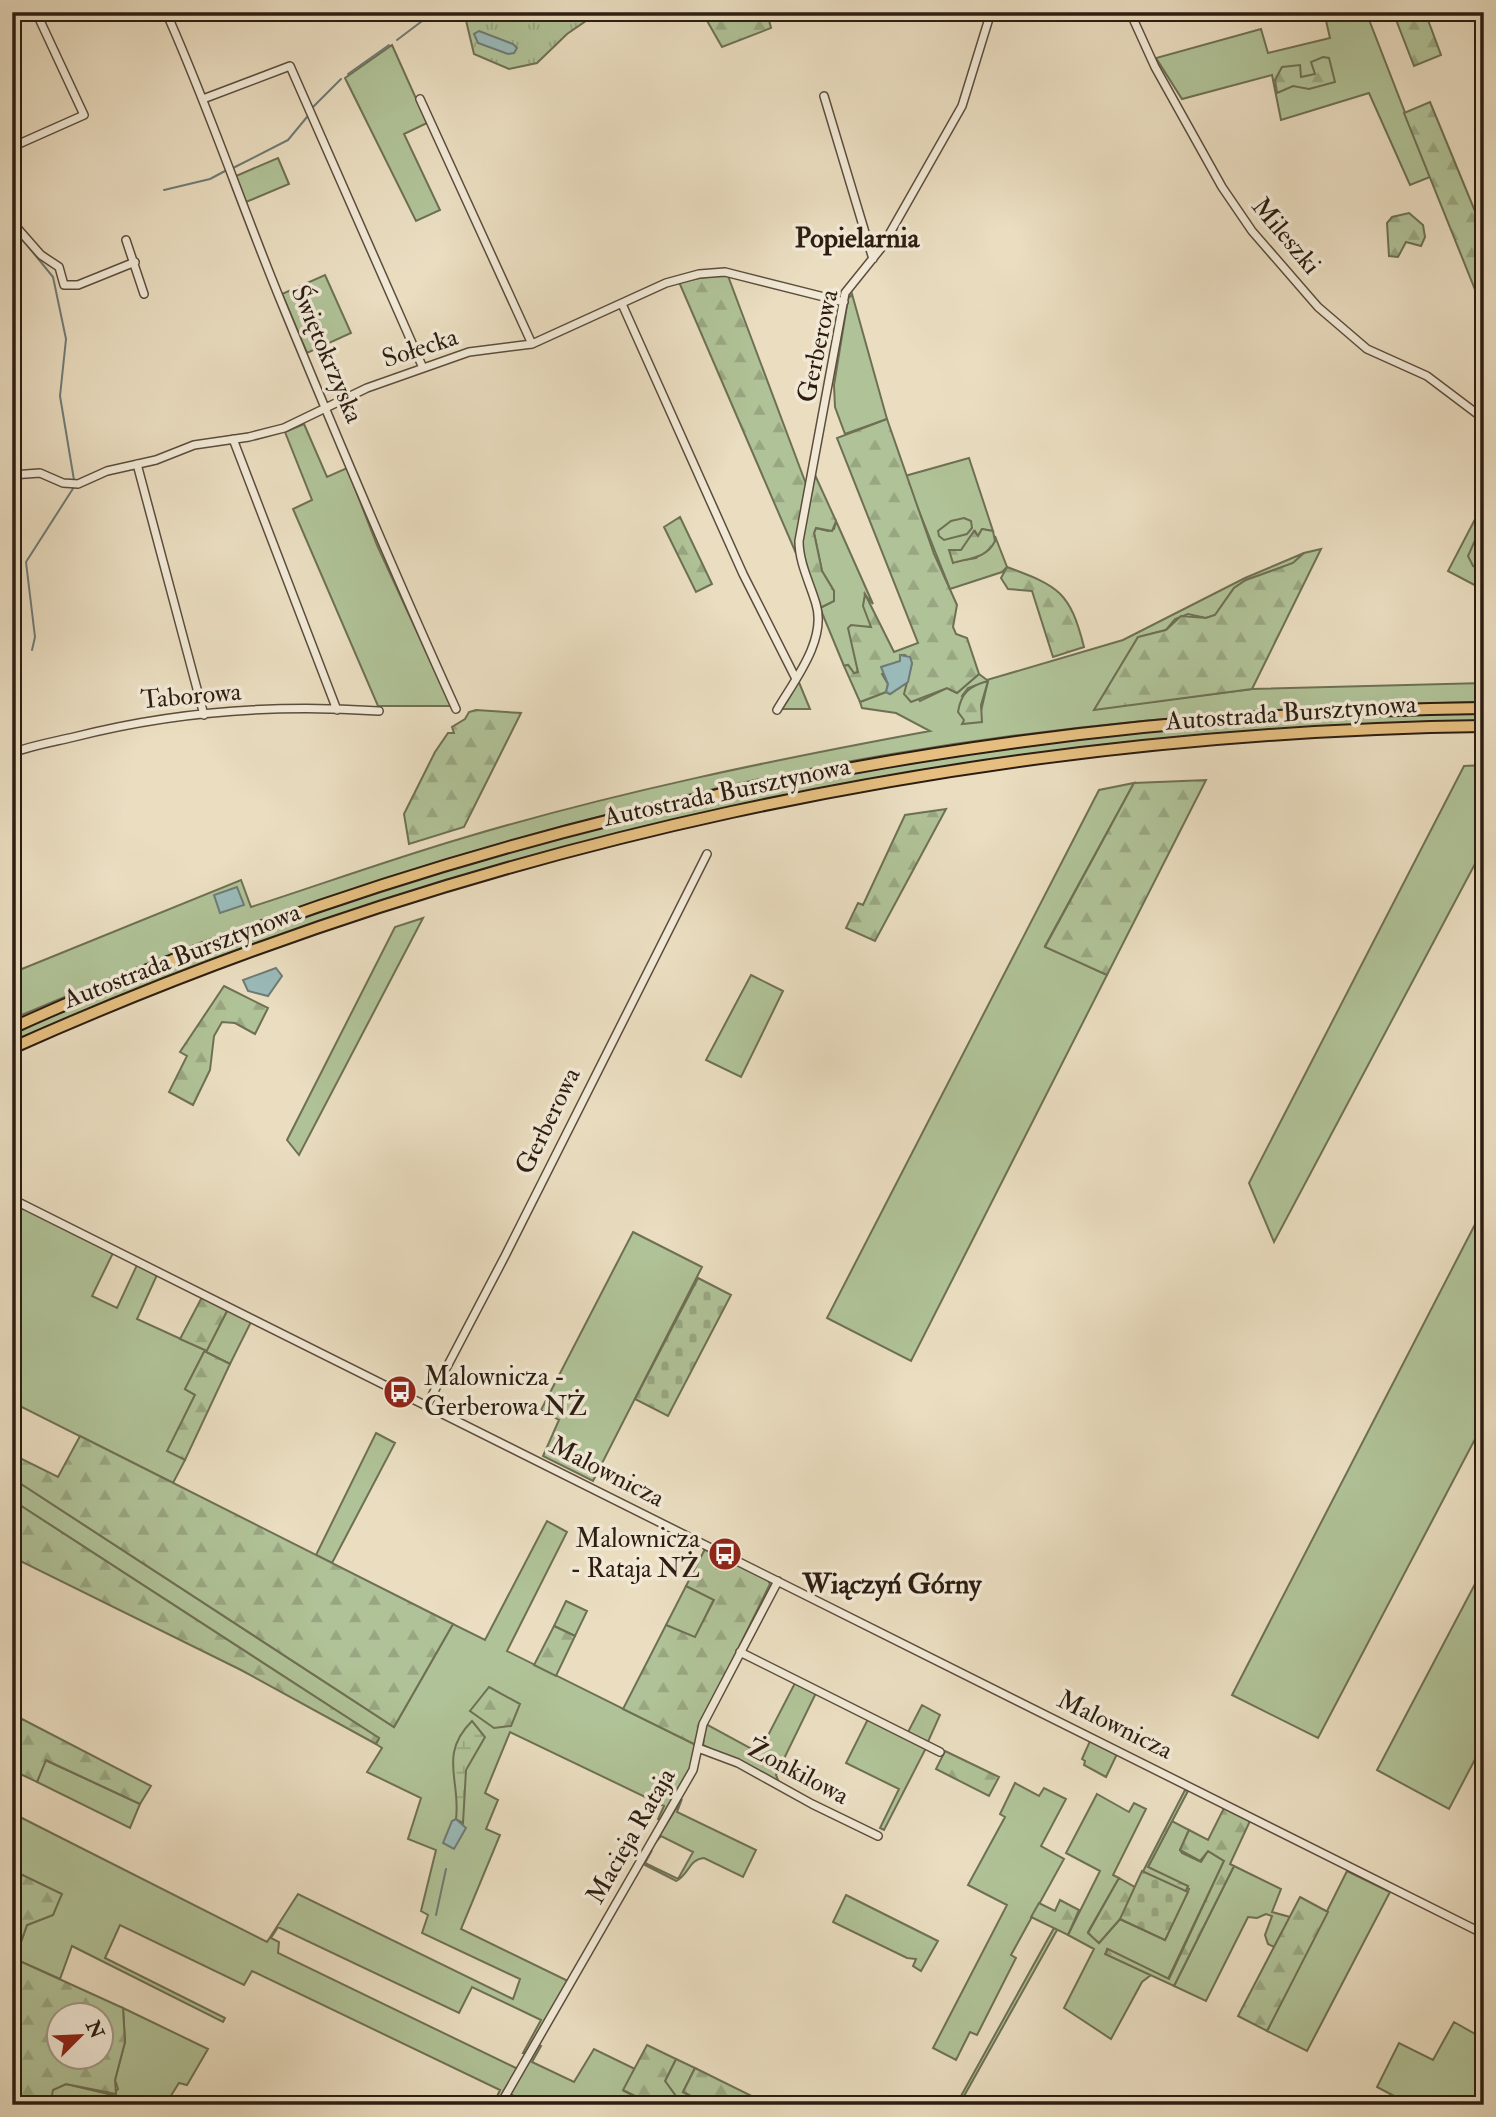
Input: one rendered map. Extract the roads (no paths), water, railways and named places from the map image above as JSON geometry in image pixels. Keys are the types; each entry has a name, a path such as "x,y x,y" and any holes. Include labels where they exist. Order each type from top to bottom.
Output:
{"highway":[{"name":"Autostrada Bursztynowa","path":"12,1028 180,958 381,887 549,837 729,793 862,766 1095,732 1281,715 1484,708"},
{"name":"Autostrada Bursztynowa","path":"12,1048 174,980 372,909 524,863 754,806 924,774 1107,749 1266,734 1484,726"}],"street":[{"path":"12,147 84,116 36,12"},
{"name":"Świętokrzyska","path":"166,12 379,540 456,709"},
{"name":"Gerberowa","path":"777,710 809,654 818,620 801,561 799,541 844,302 849,286 873,259 962,106 991,12"},
{"name":"Mileszki","path":"1130,12 1155,67 1222,187 1258,239 1318,307 1354,339 1380,358 1427,376 1484,419"},
{"path":"203,99 290,66 424,368"},
{"path":"824,96 873,259"},
{"path":"420,99 532,344"},
{"path":"12,222 41,254 59,267 64,285 78,285 135,262"},
{"path":"125,240 135,262 144,294"},
{"name":"Sołecka","path":"12,475 40,473 63,483 78,484 107,471 194,445 284,428 367,387 469,352 532,344 666,283 717,271 844,302"},
{"path":"622,304 702,485 796,679"},
{"path":"233,439 337,710"},
{"path":"137,464 204,715"},
{"name":"Taborowa","path":"12,754 46,741 124,724 204,715 379,711"},
{"name":"Gerberowa","path":"427,1405 707,854"},
{"name":"Malownicza","path":"12,1199 1484,1934"},
{"name":"Macieja Rataja","path":"500,2105 695,1766 704,1721 778,1581"},
{"path":"740,1652 940,1752"},
{"name":"Żonkilowa","path":"698,1748 738,1763 812,1804 878,1836"}],"water":[{"path":"479,31 517,48 514,53 508,54 478,43 474,34"},
{"path":"900,655 910,657 912,663 908,682 890,694 886,692 888,684 881,667 900,661"},
{"path":"237,887 244,905 220,913 214,895"},
{"path":"276,968 282,976 268,996 248,991 243,980"},
{"path":"456,1819 466,1828 454,1849 443,1843 452,1821"}],"waterway":[{"path":"397,40 434,12"},
{"path":"348,74 389,45"},
{"path":"312,108 341,79"},
{"path":"233,168 288,140 307,117"},
{"path":"164,190 210,179 225,171"},
{"path":"18,234 53,277 66,339 60,396 74,480"},
{"path":"32,650 35,637 26,562 74,487"},
{"path":"436,1915 446,1869"},
{"path":"12,1919 19,1922 12,1948"}],"place":[{"name":"Malownicza - Gerberowa NŻ","path":"400,1392"},
{"name":"Malownicza - Rataja NŻ","path":"725,1554"}],"district":[{"name":"Popielarnia","path":"857,238"},
{"name":"Wiączyń Górny","path":"892,1584"}]}
